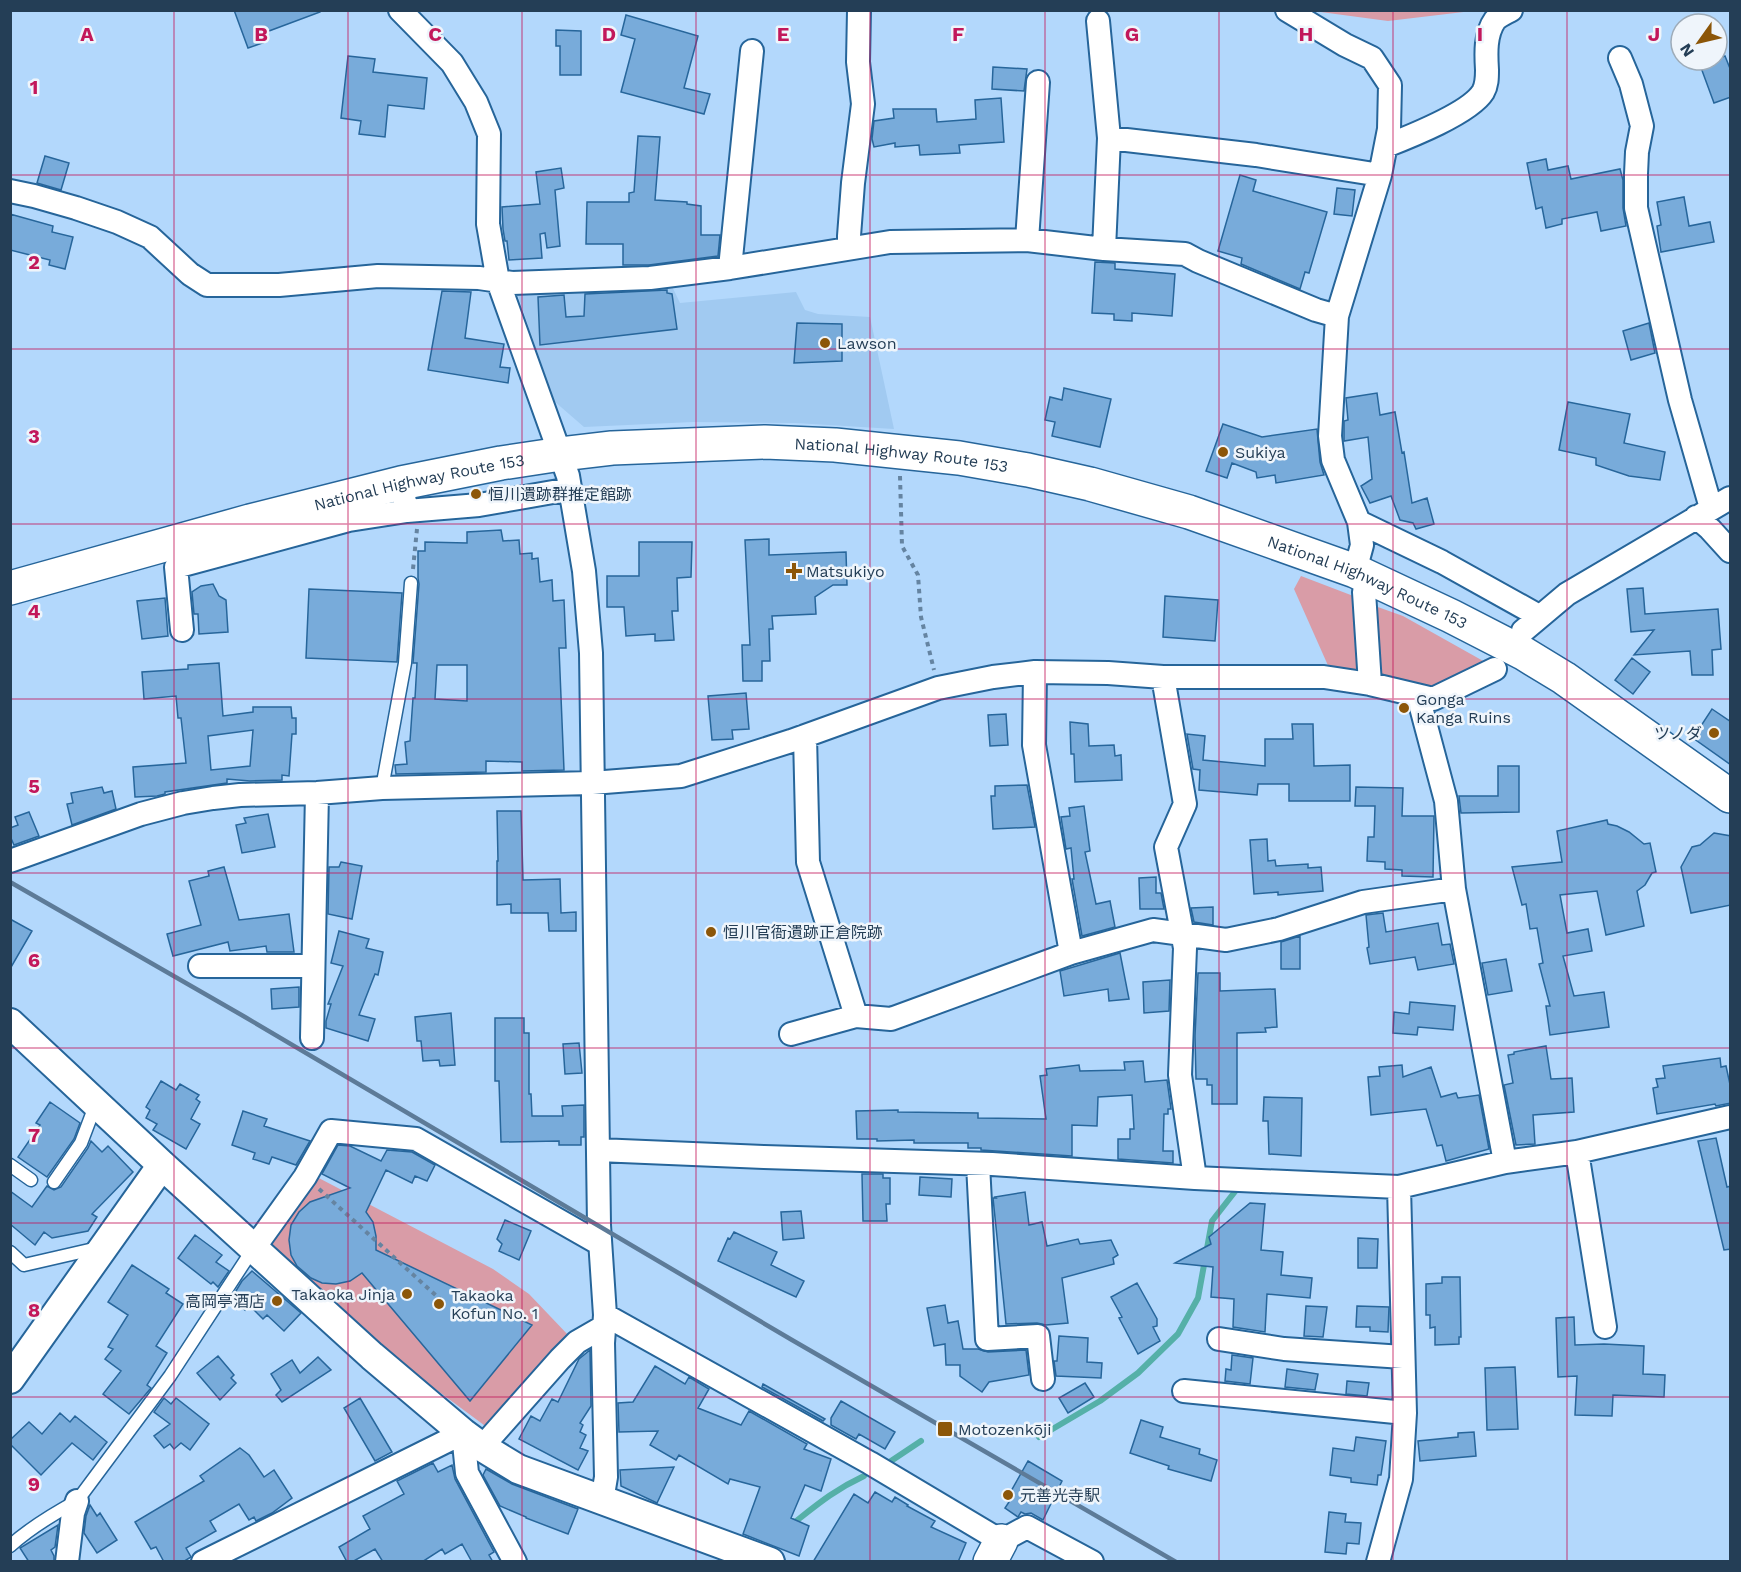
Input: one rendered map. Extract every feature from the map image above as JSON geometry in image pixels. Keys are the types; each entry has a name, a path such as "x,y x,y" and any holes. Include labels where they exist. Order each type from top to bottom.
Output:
{"highway":[{"name":"National Highway Route 153","path":"10,588 250,521 409,502 480,466 612,448 765,442 900,451 982,462 1090,484 1189,512 1363,574 1523,653 1564,678 1731,796"}],"street":[{"path":"400,10 452,63 476,102 489,134 488,224 498,280 568,476 584,571 591,653 598,1150 604,1321 606,1477 602,1501"},
{"path":"1287,10 1345,45 1372,58 1390,85 1389,129 1380,175 1337,316 1330,436 1333,460 1359,522 1370,684"},
{"path":"1386,146 1416,135 1474,102 1483,92 1487,80 1486,44 1491,28 1496,19 1511,10"},
{"path":"849,249 853,183 863,104 858,62 859,11"},
{"path":"1098,21 1109,138 1104,249"},
{"path":"730,268 752,51"},
{"path":"1620,58 1642,126 1636,174 1636,208 1680,400 1713,508 1731,551"},
{"path":"1027,240 1038,82"},
{"path":"1109,138 1256,154 1380,175"},
{"path":"10,191 76,208 117,222 150,237 190,274 207,285 279,285 378,276 479,278 512,283 650,278 730,268 890,242 1027,240 1104,249 1185,254 1337,316"},
{"path":"182,630 176,567 409,502 479,505 570,489"},
{"path":"1359,522 1442,562 1531,624 1568,594 1713,508"},
{"path":"10,861 141,814 183,803 240,795 382,788 592,783 681,776 805,736 938,688 993,677 1035,672 1108,673 1163,677 1324,677 1370,684 1433,699 1495,669"},
{"path":"1035,672 1034,745 1071,953"},
{"path":"1163,677 1185,804 1166,847 1185,948 1180,1075 1195,1178"},
{"path":"1418,696 1446,801 1454,889 1505,1162"},
{"path":"805,736 808,862 856,1016"},
{"path":"312,1038 317,793"},
{"path":"791,1034 856,1016 891,1019 1071,953 1154,930 1226,940 1279,929 1363,902 1454,889"},
{"path":"200,966 313,966"},
{"path":"10,1023 372,1356 473,1440 518,1469 770,1562"},
{"path":"598,1150 978,1164 1195,1178 1399,1187 1505,1162 1577,1152 1731,1117"},
{"path":"254,1248 305,1177 331,1131 416,1139 600,1244"},
{"path":"1577,1152 1605,1327"},
{"path":"978,1164 987,1339 1038,1336 1042,1379"},
{"path":"11,1378 162,1165"},
{"path":"1378,1562 1401,1479 1405,1413 1399,1187"},
{"path":"203,1562 473,1440 577,1342 604,1321"},
{"path":"604,1321 870,1463 995,1551 1027,1527 1092,1562"},
{"path":"1218,1339 1284,1349 1403,1357"},
{"path":"1184,1391 1405,1413"},
{"path":"473,1440 467,1473 515,1562"},
{"path":"67,1562 73,1513 77,1501"}],"lane":[{"path":"382,788 405,663 411,583"},
{"path":"54,1182 81,1143 92,1114 99,1105"},
{"path":"10,1165 31,1180"},
{"path":"10,1252 24,1265 105,1247"},
{"path":"10,1546 23,1534 77,1501 170,1377 254,1248"}],"path":[{"path":"900,451 902,546 918,575 921,617 938,688"},
{"path":"409,502 411,583"},
{"path":"305,1177 442,1301"}],"shaded area":[{"path":"1472,10 1388,21 1313,11"},
{"path":"669,280 680,303 796,292 805,310 818,314 870,317 894,429 795,423 693,422 584,427 554,401 517,293"},
{"path":"1301,576 1356,597 1358,672 1330,670 1294,589"},
{"path":"1375,606 1403,616 1485,662 1435,687 1378,677"},
{"path":"313,1175 493,1269 529,1294 570,1337 492,1431 407,1368 271,1244"}],"building":[{"path":"234,10 320,10 320,12 261,34 265,42 248,48"},
{"path":"626,15 698,36 684,88 710,94 704,114 621,92 635,39 621,35"},
{"path":"556,30 581,31 581,75 560,75 560,46 556,46"},
{"path":"348,56 375,59 373,72 427,78 424,109 388,105 385,137 359,134 361,121 341,118"},
{"path":"1729,66 1731,97 1714,103 1703,72 1729,72"},
{"path":"993,67 1027,69 1024,91 992,89"},
{"path":"1001,98 1004,142 959,145 960,153 920,155 919,145 895,147 895,143 874,147 872,139 874,121 894,118 893,109 936,109 937,122 976,119 975,100"},
{"path":"638,136 660,137 655,200 687,202 687,204 701,206 701,235 720,235 718,256 649,265 623,265 623,244 586,244 587,202 629,202 629,193 634,192"},
{"path":"45,156 69,163 61,190 37,183"},
{"path":"1546,159 1548,170 1568,166 1571,179 1620,169 1623,180 1623,208 1626,226 1601,231 1597,212 1562,219 1562,224 1546,228 1542,207 1536,209 1527,163"},
{"path":"561,168 564,188 555,190 560,246 547,248 545,233 540,234 542,258 509,260 503,229 502,207 540,204 536,172"},
{"path":"1240,175 1256,180 1253,191 1327,212 1309,273 1305,272 1300,289 1241,264 1242,258 1218,251"},
{"path":"1337,188 1355,190 1352,216 1334,214"},
{"path":"1684,197 1689,226 1710,222 1714,242 1661,252 1657,226 1661,225 1657,202"},
{"path":"10,214 53,226 52,232 73,237 65,269 49,265 50,260 10,250"},
{"path":"1095,262 1115,263 1115,269 1175,274 1172,316 1132,313 1132,321 1114,320 1114,314 1092,313"},
{"path":"667,290 667,293 672,294 677,329 540,345 538,297 564,295 566,317 584,316 585,294"},
{"path":"442,291 471,292 465,338 504,344 500,367 510,368 508,383 428,370"},
{"path":"797,323 842,324 842,361 794,363"},
{"path":"1649,323 1655,353 1631,360 1623,331"},
{"path":"1064,388 1111,399 1100,447 1052,436 1055,422 1045,420 1050,397 1062,400"},
{"path":"1377,393 1380,415 1395,412 1412,503 1427,498 1434,524 1416,529 1413,523 1400,520 1391,496 1370,503 1361,486 1372,479 1368,437 1344,441 1344,421 1348,420 1346,398"},
{"path":"1568,402 1630,414 1624,443 1665,452 1660,480 1629,476 1596,465 1596,458 1559,450"},
{"path":"1223,424 1262,437 1317,429 1320,462 1324,475 1276,483 1275,475 1257,478 1256,472 1232,463 1227,478 1206,471"},
{"path":"501,530 503,541 519,540 520,554 532,553 532,559 538,558 540,582 552,580 553,601 564,600 566,648 559,648 564,770 522,771 522,762 486,761 486,772 396,774 395,765 407,764 405,742 410,741 413,698 415,698 417,663 413,663 419,584 418,551 425,551 425,542 467,543 467,532","holes":["437,665 467,665 467,701 435,699"]},
{"path":"769,539 769,555 846,552 847,585 833,585 815,597 816,614 772,616 773,629 769,629 770,661 762,661 762,681 743,681 742,645 750,645 745,540"},
{"path":"639,542 692,542 691,577 677,578 678,611 672,611 674,640 655,641 655,634 626,636 624,607 607,607 607,576 639,576"},
{"path":"213,584 219,596 226,600 228,632 199,634 198,614 194,614 192,592 201,586"},
{"path":"1643,588 1645,614 1718,609 1721,649 1712,650 1713,675 1692,675 1690,651 1634,655 1654,630 1631,632 1627,589"},
{"path":"309,589 402,593 397,662 306,658"},
{"path":"1165,596 1218,600 1215,641 1163,637"},
{"path":"165,598 168,636 142,639 137,601"},
{"path":"1632,658 1650,672 1633,694 1615,680"},
{"path":"219,663 223,716 253,712 253,707 291,707 292,718 296,718 296,734 292,734 289,776 282,775 282,780 227,779 227,783 165,792 157,796 135,797 133,767 186,763 176,696 144,699 142,672 188,669 188,665","holes":["253,730 250,766 211,770 208,736"]},
{"path":"746,693 749,729 732,730 733,739 712,740 708,696"},
{"name":"ツノダ","path":"1712,709 1731,722 1731,765 1693,738"},
{"path":"1006,714 1008,745 990,746 988,715"},
{"path":"1070,722 1088,724 1089,746 1114,745 1115,756 1121,755 1122,780 1075,782"},
{"path":"1292,724 1313,724 1314,766 1350,765 1350,801 1289,801 1289,784 1258,784 1257,795 1199,790 1200,770 1193,769 1187,734 1205,736 1203,760 1265,766 1265,739 1293,739"},
{"path":"1498,766 1519,766 1519,812 1461,813 1459,796 1498,796"},
{"path":"1027,785 1035,827 993,829 991,796 995,796 995,786"},
{"path":"102,787 104,793 112,791 116,809 72,825 67,804 73,803 71,793"},
{"path":"1356,787 1403,788 1402,816 1434,816 1433,877 1402,876 1402,870 1385,869 1385,862 1367,861 1368,837 1374,837 1375,806 1355,806"},
{"path":"1084,806 1090,851 1085,852 1096,904 1110,901 1115,927 1082,936 1072,879 1074,879 1071,848 1066,849 1061,817 1070,816 1069,808"},
{"path":"497,811 521,811 523,880 560,879 561,913 576,912 576,931 549,931 548,913 511,913 511,904 497,905"},
{"path":"29,812 39,836 14,845 10,836 10,828 18,825 15,817"},
{"path":"268,814 275,847 242,853 236,825 246,823 244,818"},
{"path":"1607,820 1608,824 1629,832 1644,844 1650,843 1656,872 1652,873 1645,885 1637,891 1644,926 1606,935 1597,891 1560,895 1567,933 1588,929 1592,951 1563,956 1574,996 1604,992 1609,1027 1550,1035 1546,1006 1550,1006 1539,964 1543,963 1537,928 1530,929 1526,904 1522,905 1512,867 1562,862 1557,831"},
{"path":"1714,833 1731,836 1731,905 1691,913 1681,867 1692,847 1700,845"},
{"path":"1267,839 1268,861 1275,860 1276,866 1308,864 1308,868 1321,867 1323,891 1278,895 1278,892 1254,894 1250,840"},
{"path":"341,862 362,866 352,919 328,914 329,867 339,867"},
{"path":"224,867 239,920 289,914 294,952 267,952 266,946 230,951 228,942 173,956 167,934 201,925 189,881 209,876 208,871"},
{"path":"1156,877 1156,893 1161,893 1164,909 1140,909 1139,878"},
{"path":"1213,907 1213,925 1194,922 1191,908"},
{"path":"1383,913 1386,932 1438,923 1442,945 1450,944 1454,964 1418,970 1415,957 1370,964 1366,915"},
{"path":"10,919 32,931 10,969"},
{"path":"339,931 369,939 366,948 383,952 378,975 375,974 359,1015 375,1019 368,1041 326,1028 331,1004 328,1004 343,966 331,963"},
{"path":"1300,936 1300,969 1281,969 1281,942"},
{"path":"1120,953 1129,999 1109,1001 1108,989 1064,996 1060,971"},
{"path":"1506,959 1512,991 1488,995 1482,963"},
{"path":"1198,973 1220,973 1220,991 1275,989 1277,1027 1265,1028 1266,1032 1237,1033 1237,1104 1212,1104 1212,1085 1207,1085 1207,1079 1196,1079 1195,1036"},
{"path":"1170,980 1169,1011 1144,1013 1143,982"},
{"path":"299,987 299,1007 272,1009 271,989"},
{"path":"1410,1002 1455,1006 1453,1030 1418,1027 1417,1035 1393,1033 1394,1012 1409,1014"},
{"path":"451,1013 455,1065 440,1066 439,1060 423,1061 421,1041 417,1041 415,1017"},
{"path":"495,1018 524,1018 524,1033 529,1033 529,1094 531,1094 532,1116 563,1116 562,1106 584,1105 584,1137 581,1137 581,1145 559,1145 559,1141 501,1142 499,1081 495,1081"},
{"path":"579,1043 582,1073 565,1074 563,1044"},
{"path":"1546,1046 1551,1079 1572,1078 1574,1112 1533,1115 1535,1144 1516,1145 1504,1085 1513,1083 1508,1055"},
{"path":"1720,1058 1721,1067 1726,1066 1731,1089 1731,1103 1657,1114 1653,1088 1658,1087 1656,1079 1665,1078 1663,1066"},
{"path":"1143,1061 1145,1082 1167,1080 1171,1109 1168,1109 1168,1114 1164,1114 1163,1151 1173,1151 1173,1163 1118,1159 1118,1139 1130,1139 1130,1129 1134,1129 1132,1095 1098,1097 1097,1126 1072,1125 1072,1156 981,1150 981,1148 968,1148 968,1143 914,1143 914,1140 857,1139 856,1111 978,1113 978,1118 1046,1119 1040,1076 1047,1075 1046,1069 1079,1065 1080,1071 1125,1070 1124,1062"},
{"path":"1402,1065 1403,1077 1431,1067 1441,1097 1456,1093 1458,1098 1479,1095 1489,1149 1446,1161 1442,1145 1437,1146 1426,1109 1371,1115 1368,1077 1380,1076 1379,1067"},
{"path":"161,1081 176,1090 180,1084 199,1095 196,1099 200,1102 191,1119 200,1124 186,1149 153,1130 157,1124 146,1118 150,1110 146,1107"},
{"path":"1264,1097 1302,1098 1301,1156 1269,1154 1268,1121 1263,1121"},
{"path":"50,1102 80,1123 74,1139 47,1177 18,1157 40,1125 36,1123"},
{"path":"243,1111 267,1119 264,1126 310,1141 296,1165 272,1157 269,1164 253,1159 255,1153 232,1145"},
{"path":"1716,1138 1727,1187 1731,1186 1731,1249 1724,1250 1698,1141"},
{"path":"91,1141 102,1152 108,1146 133,1172 92,1214 97,1217 88,1231 52,1238 44,1232 35,1245 10,1224 10,1191 32,1207 47,1186 54,1190 61,1187"},
{"name":"Takaoka Kofun No. 1","path":"338,1145 350,1146 381,1161 387,1150 412,1152 435,1165 427,1181 415,1176 412,1183 386,1170 366,1212 373,1222 376,1250 532,1325 470,1401 362,1273 350,1281 336,1284 322,1283 311,1278 297,1266 291,1255 289,1240 291,1225 299,1212 310,1202 350,1188 322,1174"},
{"path":"862,1174 883,1174 883,1178 890,1178 890,1204 886,1204 887,1221 863,1221"},
{"path":"920,1177 952,1179 951,1197 919,1195"},
{"path":"1025,1192 1029,1225 1042,1222 1047,1246 1078,1239 1080,1244 1111,1240 1118,1255 1113,1258 1114,1264 1062,1278 1068,1323 1006,1324 993,1198"},
{"path":"1250,1203 1265,1204 1261,1250 1283,1252 1281,1275 1312,1278 1310,1298 1267,1294 1265,1332 1233,1327 1234,1299 1211,1297 1213,1267 1175,1263 1211,1244 1209,1237"},
{"path":"801,1211 804,1238 783,1240 781,1212"},
{"path":"505,1220 531,1231 519,1260 499,1251 502,1244 497,1239"},
{"path":"734,1232 777,1252 771,1265 804,1281 796,1297 718,1261 728,1238 730,1239"},
{"path":"195,1235 222,1255 216,1262 229,1271 218,1287 178,1258"},
{"path":"1358,1238 1378,1239 1377,1268 1358,1268"},
{"path":"132,1265 169,1289 166,1293 183,1304 156,1346 167,1353 147,1385 151,1388 129,1414 103,1394 121,1371 105,1359 113,1349 108,1347 128,1315 108,1302"},
{"path":"252,1271 301,1313 284,1331 267,1315 263,1319 248,1304 245,1310 231,1299 242,1281"},
{"path":"1442,1277 1460,1277 1461,1337 1459,1337 1459,1344 1435,1345 1435,1327 1430,1328 1430,1315 1426,1315 1426,1284 1442,1283"},
{"path":"1137,1283 1157,1319 1157,1326 1153,1327 1160,1341 1138,1354 1111,1297"},
{"path":"945,1305 948,1323 958,1321 963,1349 988,1352 1026,1350 1029,1375 989,1382 982,1392 960,1376 960,1365 946,1365 945,1344 934,1346 927,1308"},
{"path":"1306,1306 1327,1307 1323,1337 1304,1336"},
{"path":"1357,1306 1389,1307 1388,1332 1370,1331 1370,1327 1356,1327"},
{"path":"1574,1317 1575,1345 1644,1346 1643,1374 1665,1375 1664,1397 1613,1395 1612,1416 1575,1415 1577,1376 1558,1377 1556,1318"},
{"path":"1059,1336 1088,1338 1087,1362 1102,1363 1101,1378 1056,1376 1054,1361 1057,1361"},
{"path":"590,1350 591,1406 580,1423 583,1425 580,1432 586,1435 580,1448 588,1451 578,1470 519,1439 531,1416 540,1421 552,1399 558,1402 579,1359"},
{"path":"1232,1355 1253,1358 1250,1384 1225,1381 1226,1369 1231,1370"},
{"path":"218,1356 234,1375 231,1378 236,1383 220,1400 197,1373"},
{"path":"318,1357 331,1370 282,1402 276,1395 281,1390 271,1374 292,1360 300,1373"},
{"path":"655,1366 685,1384 689,1377 709,1389 698,1408 741,1425 749,1411 807,1444 804,1449 831,1459 821,1491 805,1485 791,1518 809,1526 799,1556 743,1534 760,1487 730,1479 728,1484 679,1455 676,1460 650,1445 658,1431 619,1432 618,1403 633,1402"},
{"path":"1515,1367 1518,1429 1487,1430 1485,1368"},
{"path":"1287,1369 1318,1374 1315,1390 1285,1387"},
{"path":"1347,1381 1369,1383 1367,1396 1346,1394"},
{"path":"1085,1383 1094,1397 1068,1413 1059,1398"},
{"path":"763,1384 825,1419 823,1421 762,1387"},
{"path":"164,1398 171,1404 176,1398 209,1424 190,1450 181,1443 174,1449 170,1444 164,1448 154,1436 170,1424 154,1412"},
{"path":"360,1398 392,1452 375,1461 344,1408"},
{"path":"841,1401 895,1432 885,1449 859,1434 856,1439 831,1425 831,1418"},
{"path":"60,1413 70,1422 75,1416 107,1442 93,1460 72,1443 41,1475 10,1444 10,1440 29,1422 42,1434"},
{"path":"1141,1420 1163,1427 1160,1437 1200,1449 1199,1454 1217,1460 1211,1481 1168,1469 1169,1466 1130,1453"},
{"path":"1474,1432 1476,1456 1420,1461 1418,1441 1458,1437 1458,1433"},
{"path":"1356,1437 1386,1441 1381,1475 1378,1475 1377,1485 1351,1482 1351,1478 1330,1475 1333,1448 1354,1451"},
{"path":"240,1448 249,1455 264,1477 274,1470 292,1498 272,1513 256,1521 254,1517 249,1520 239,1504 210,1521 216,1531 186,1548 191,1557 183,1562 164,1562 156,1547 151,1549 135,1522 204,1481 200,1476"},
{"path":"1028,1461 1062,1481 1043,1520 1031,1513 1021,1512 1018,1517 1005,1508 1009,1502 1006,1500"},
{"path":"433,1463 438,1472 452,1465 455,1479 494,1552 489,1555 493,1562 472,1562 462,1544 445,1554 442,1549 422,1562 383,1562 375,1549 352,1562 347,1562 339,1547 370,1529 363,1516 404,1494 397,1481"},
{"path":"674,1467 657,1503 621,1486 620,1470"},
{"path":"486,1469 512,1484 578,1509 568,1534 500,1506 483,1475"},
{"path":"875,1492 892,1502 895,1497 935,1521 931,1527 966,1543 958,1562 813,1562 854,1494 868,1503"},
{"path":"90,1505 97,1516 100,1513 117,1540 97,1553 84,1533"},
{"path":"1329,1512 1346,1514 1345,1522 1361,1523 1359,1544 1347,1543 1346,1554 1325,1552"},
{"path":"58,1525 55,1547 51,1550 54,1562 29,1562 20,1548"}],"waterway":[{"path":"1039,1437 1100,1401 1138,1373 1178,1334 1198,1298 1212,1221 1237,1189 1242,1189"},
{"path":"888,1463 921,1441"},
{"path":"793,1525 828,1497 864,1476"}],"railway":[{"path":"10,882 1176,1562"}],"place":[{"name":"Lawson","path":"825,343"},
{"name":"Sukiya","path":"1223,452"},
{"name":"恒川遺跡群推定館跡","path":"476,494"},
{"name":"Matsukiyo","path":"794,571"},
{"name":"Gonga Kanga Ruins","path":"1404,708"},
{"name":"ツノダ","path":"1714,733"},
{"name":"恒川官衙遺跡正倉院跡","path":"711,932"},
{"name":"Takaoka Jinja","path":"407,1294"},
{"name":"高岡亭酒店","path":"277,1301"},
{"name":"Takaoka Kofun No. 1","path":"439,1304"},
{"name":"Motozenkōji","path":"945,1429"},
{"name":"元善光寺駅","path":"1008,1495"}]}
